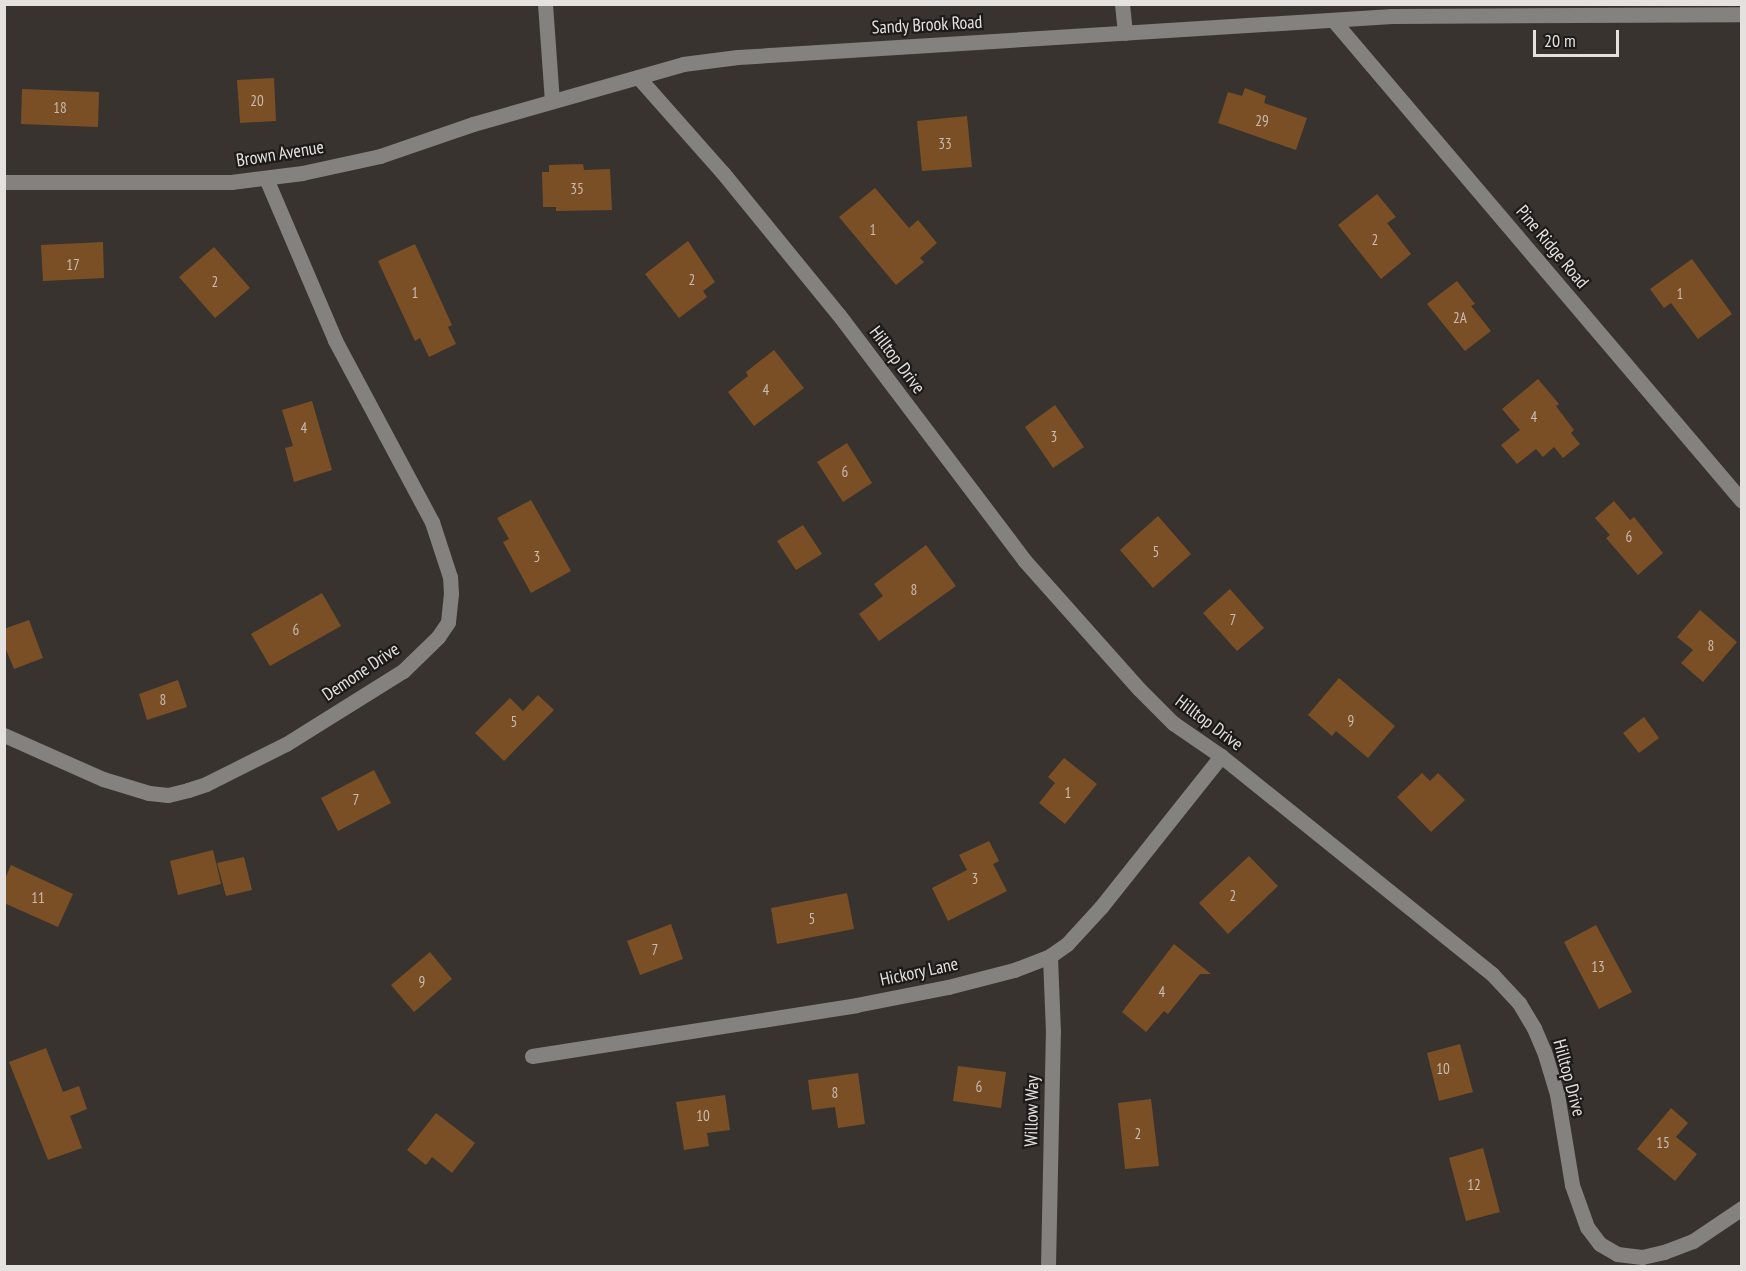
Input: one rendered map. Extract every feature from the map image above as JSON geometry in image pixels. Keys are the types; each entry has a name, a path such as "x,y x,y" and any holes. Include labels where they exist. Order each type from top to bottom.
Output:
{"street":[{"path":"545,4 552,101"},
{"path":"1122,4 1125,33"},
{"name":"Sandy Brook Road","path":"552,101 684,64 749,56 1333,20 1467,15 1742,14"},
{"name":"Pine Ridge Road","path":"1333,20 1742,501"},
{"name":"Hilltop Drive","path":"638,77 723,174 832,306 1024,561 1173,723 1221,756 1492,974 1519,1003 1534,1028 1544,1052 1557,1094 1572,1185 1587,1227 1600,1244 1617,1254 1642,1257 1665,1252 1693,1240 1742,1208"},
{"name":"Brown Avenue","path":"4,182 231,182 302,173 380,156 473,124 552,101"},
{"name":"Demone Drive","path":"4,735 103,779 149,793 168,795 188,790 206,784 286,744 403,671 438,637 448,622 450,577 432,522 335,340 266,178"},
{"name":"Hickory Lane","path":"532,1056 856,1005 948,987 1014,970 1050,956 1067,944 1101,907 1221,756"},
{"name":"Willow Way","path":"1048,1266 1053,1032 1050,956"}],"building":[{"path":"274,78 276,121 240,123 237,80"},
{"path":"1245,88 1266,96 1264,103 1307,118 1296,150 1218,123 1228,92 1242,96"},
{"path":"22,89 99,92 98,127 21,124"},
{"path":"967,116 972,167 922,171 917,121"},
{"path":"583,164 584,170 610,169 612,210 556,211 556,207 543,207 542,172 549,172 549,165"},
{"path":"875,188 909,228 918,220 937,243 920,258 924,262 896,285 839,217"},
{"path":"1377,194 1396,217 1387,223 1411,254 1381,279 1338,225"},
{"path":"688,241 715,282 703,291 707,297 679,318 645,274"},
{"path":"103,242 104,278 43,281 41,245"},
{"path":"415,244 452,325 448,327 456,344 429,357 420,338 415,341 378,261"},
{"path":"214,247 250,288 215,318 179,277"},
{"path":"1692,259 1732,314 1698,339 1671,303 1664,308 1650,289"},
{"path":"1457,281 1475,304 1471,306 1491,331 1465,351 1427,304"},
{"path":"774,350 804,388 754,426 728,392 748,376 746,372"},
{"path":"1538,379 1559,404 1556,406 1574,430 1571,433 1580,444 1563,458 1554,447 1543,457 1536,449 1517,464 1501,445 1520,430 1502,409"},
{"path":"312,401 332,470 294,482 285,448 293,446 282,410"},
{"path":"1055,405 1084,447 1053,468 1025,427"},
{"path":"847,443 872,483 843,502 817,462"},
{"path":"531,500 571,571 531,593 503,542 509,539 497,518"},
{"path":"1614,501 1630,520 1634,517 1663,553 1638,575 1606,538 1610,535 1595,518"},
{"path":"1158,516 1191,554 1153,588 1120,550"},
{"path":"803,525 822,554 796,570 777,541"},
{"path":"926,545 956,586 879,641 859,614 883,596 874,584"},
{"path":"1230,589 1264,628 1237,651 1203,613"},
{"path":"322,593 341,626 270,666 251,634"},
{"path":"1700,610 1737,642 1703,682 1681,663 1693,650 1677,637"},
{"path":"29,620 43,658 14,669 4,645 4,629"},
{"path":"1339,678 1395,726 1368,758 1336,731 1332,736 1308,715"},
{"path":"178,680 187,707 147,720 139,694"},
{"path":"538,695 554,710 504,761 475,733 510,698 523,711"},
{"path":"1644,717 1659,738 1639,753 1623,733"},
{"path":"1064,758 1097,784 1065,824 1039,803 1055,783 1048,777"},
{"path":"374,770 391,803 338,831 321,798"},
{"path":"1422,773 1430,781 1438,773 1465,800 1431,832 1397,797"},
{"path":"989,841 999,861 993,864 1007,891 948,921 932,888 967,870 959,855"},
{"path":"213,850 221,884 178,895 170,861"},
{"path":"1249,856 1278,886 1228,934 1199,903"},
{"path":"244,857 252,890 226,896 217,863"},
{"path":"11,865 73,894 58,927 4,903 4,881"},
{"path":"847,893 854,929 777,944 771,908"},
{"path":"671,924 683,959 640,975 627,941"},
{"path":"1596,925 1632,992 1599,1009 1564,942"},
{"path":"1174,944 1211,974 1200,974 1168,1014 1164,1011 1146,1032 1122,1012"},
{"path":"430,952 452,979 414,1012 391,985"},
{"path":"1460,1044 1473,1092 1439,1101 1427,1053"},
{"path":"46,1048 63,1092 79,1086 87,1109 70,1116 82,1148 48,1160 9,1062"},
{"path":"958,1066 1006,1072 1001,1108 953,1101"},
{"path":"858,1073 865,1124 838,1128 835,1107 812,1110 808,1080"},
{"path":"725,1095 730,1130 707,1133 709,1146 684,1150 676,1102"},
{"path":"1151,1099 1159,1166 1125,1169 1118,1103"},
{"path":"1671,1108 1688,1123 1676,1137 1697,1154 1675,1181 1637,1149"},
{"path":"436,1113 475,1143 452,1173 432,1157 426,1165 407,1150"},
{"path":"1483,1148 1500,1212 1466,1221 1449,1158"}]}
